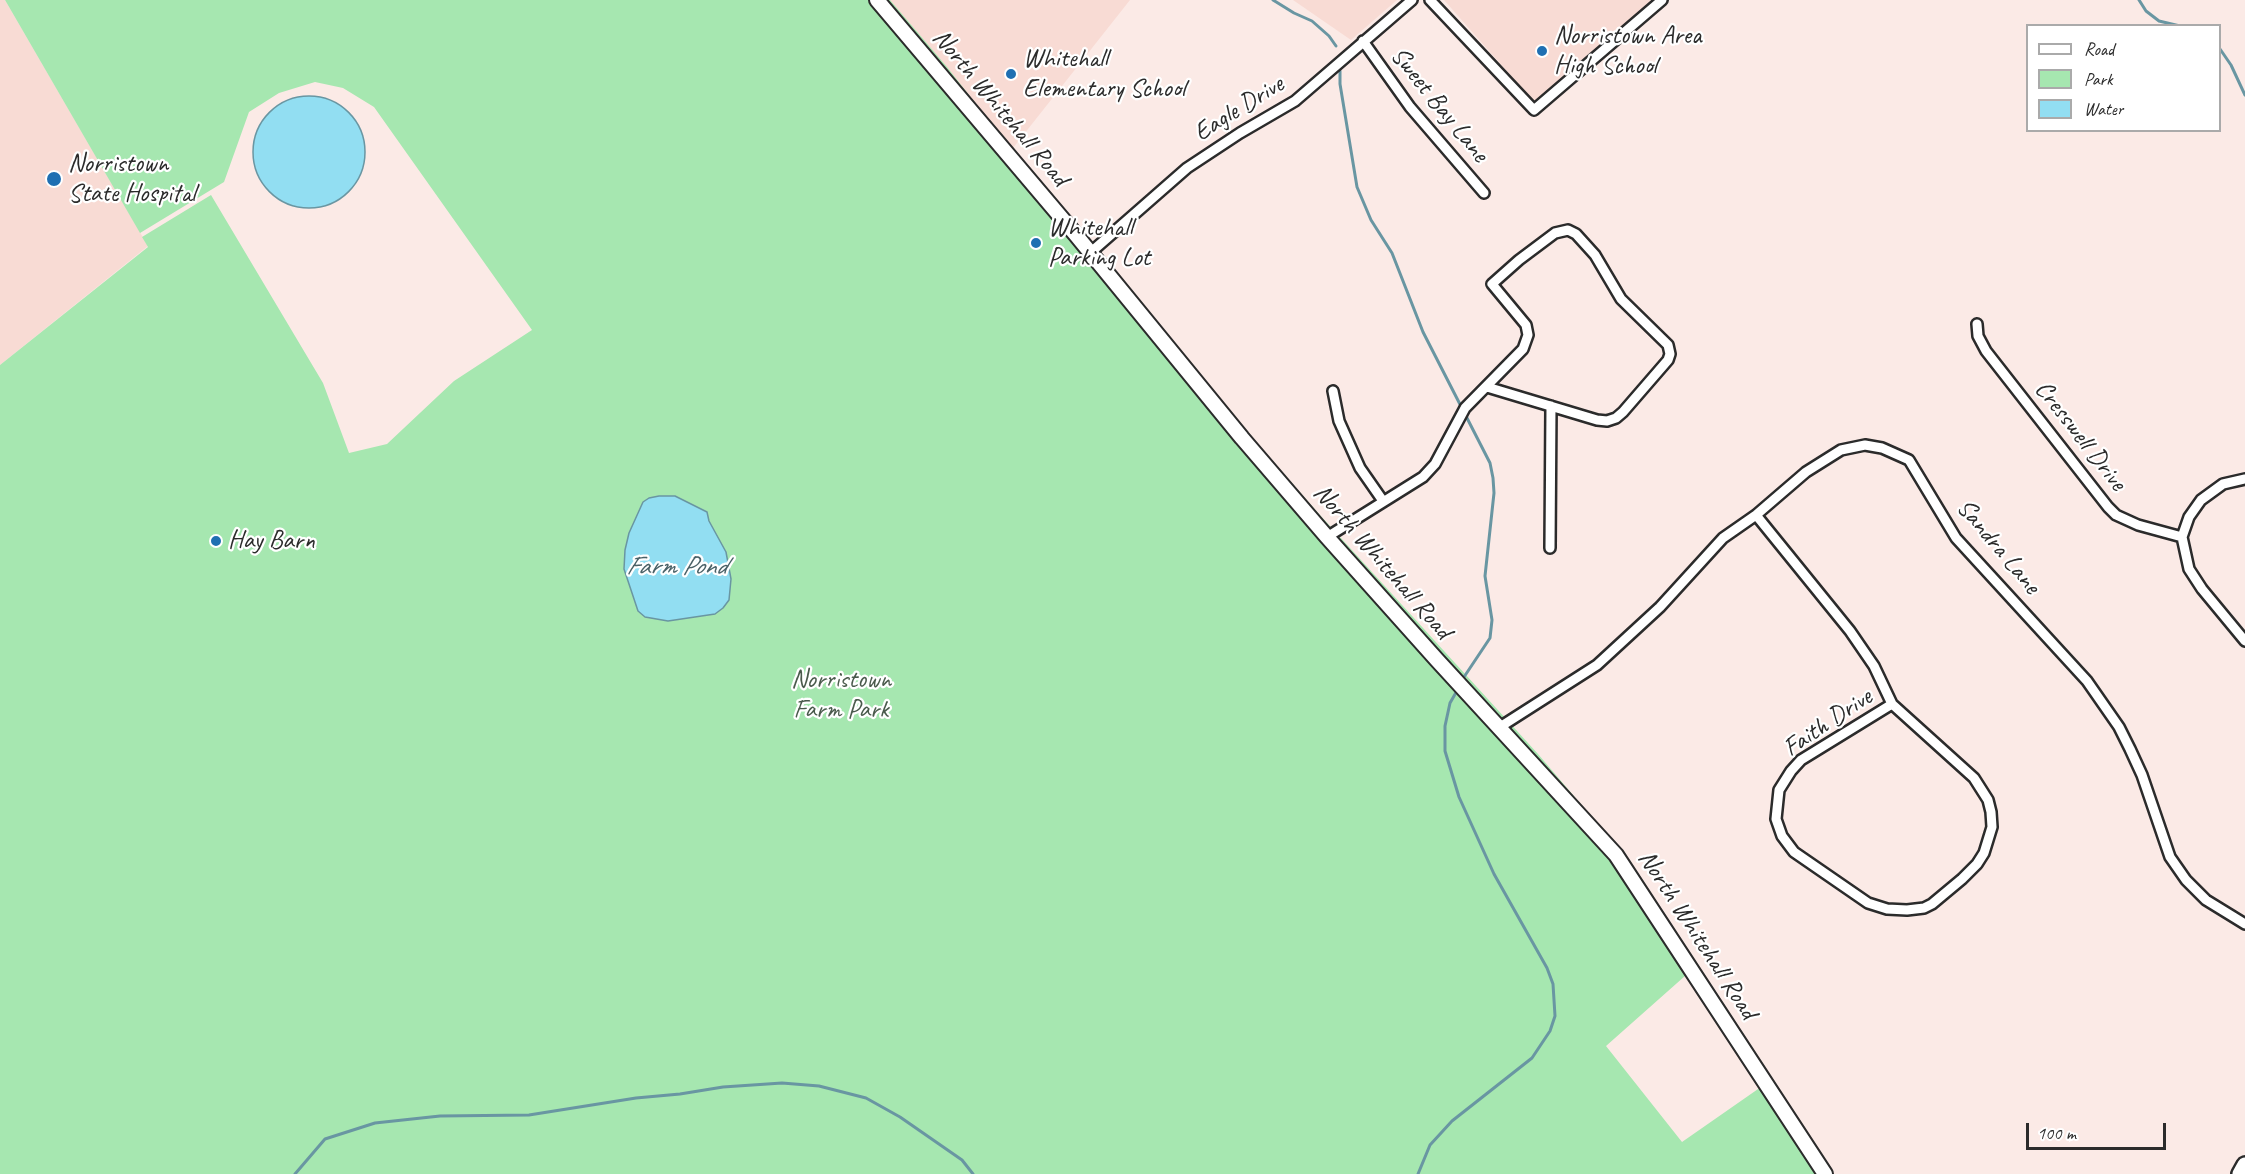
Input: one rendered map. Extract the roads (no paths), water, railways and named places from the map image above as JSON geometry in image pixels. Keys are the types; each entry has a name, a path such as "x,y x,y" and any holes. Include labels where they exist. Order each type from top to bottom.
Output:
{"main road":[{"name":"North Whitehall Road","path":"877,0 1327,537 1616,855 1825,1174"},
{"path":"2240,1174 2245,1165"}],"street":[{"name":"Eagle Drive","path":"1090,253 1186,168 1216,147 1294,101 1412,0"},
{"path":"1430,0 1534,110 1662,0"},
{"name":"Sweet Bay Lane","path":"1363,41 1410,107 1484,193"},
{"path":"1327,537 1423,477 1435,464 1465,408 1486,387 1516,357 1527,342 1526,325 1492,284 1543,240 1560,230 1568,230 1576,234 1595,255 1621,299 1661,337 1668,345 1670,354 1668,360 1616,418 1607,421 1486,387"},
{"name":"Cresswell Drive","path":"1977,324 1978,336 1986,351 2108,507 2116,515 2138,525 2182,537"},
{"path":"1333,391 1339,421 1360,468 1383,501"},
{"path":"1550,548 1551,406"},
{"name":"Sandra Lane","path":"1500,727 1597,665 1660,607 1723,538 1756,515 1806,472 1841,450 1865,445 1882,448 1909,460 1956,538 2087,681 2119,727 2142,775 2170,857 2186,880 2206,900 2245,924"},
{"path":"2245,479 2223,484 2201,500 2189,517 2182,537 2189,568 2202,589 2245,641"},
{"name":"Faith Drive","path":"1756,515 1850,631 1874,666 1892,704 1982,787 1991,812 1992,827 1989,842 1977,864 1962,879 1932,904 1917,909 1887,909 1868,903 1788,846 1776,819 1779,790 1801,760 1892,704"}],"water":[{"path":"309,96 330,100 349,112 361,131 365,152 361,173 349,192 330,204 309,208 288,204 269,192 257,173 253,152 257,131 269,112 288,100"},
{"name":"Farm Pond","path":"659,496 675,496 707,512 709,521 726,552 731,579 729,600 715,614 668,621 645,617 638,611 624,569 625,550 629,533 643,502"}],"waterway":[{"path":"1273,0 1312,21 1329,36 1336,46"},
{"path":"2139,0 2146,11 2159,21 2172,24"},
{"path":"2221,50 2231,65 2245,95"},
{"path":"1340,71 1340,84 1357,187 1371,220 1392,253 1423,332 1490,463 1494,493 1485,576 1492,620 1490,638 1462,680"},
{"path":"1418,1174 1430,1145 1452,1121 1532,1058 1550,1031 1555,1016 1553,984 1547,968 1494,874 1459,797 1445,751 1445,726 1450,703 1458,689"},
{"path":"295,1174 325,1139 375,1123 440,1116 529,1115 636,1098 723,1087 782,1083 819,1086 866,1098 900,1117 962,1160 973,1174"}],"place":[{"name":"Norristown Area High School","path":"1542,51"},
{"name":"Whitehall Elementary School","path":"1011,74"},
{"name":"Norristown State Hospital","path":"54,179"},
{"name":"Whitehall Parking Lot","path":"1036,243"},
{"name":"Hay Barn","path":"216,541"}],"park label":[{"name":"Norristown Farm Park","path":"841,695"}]}
